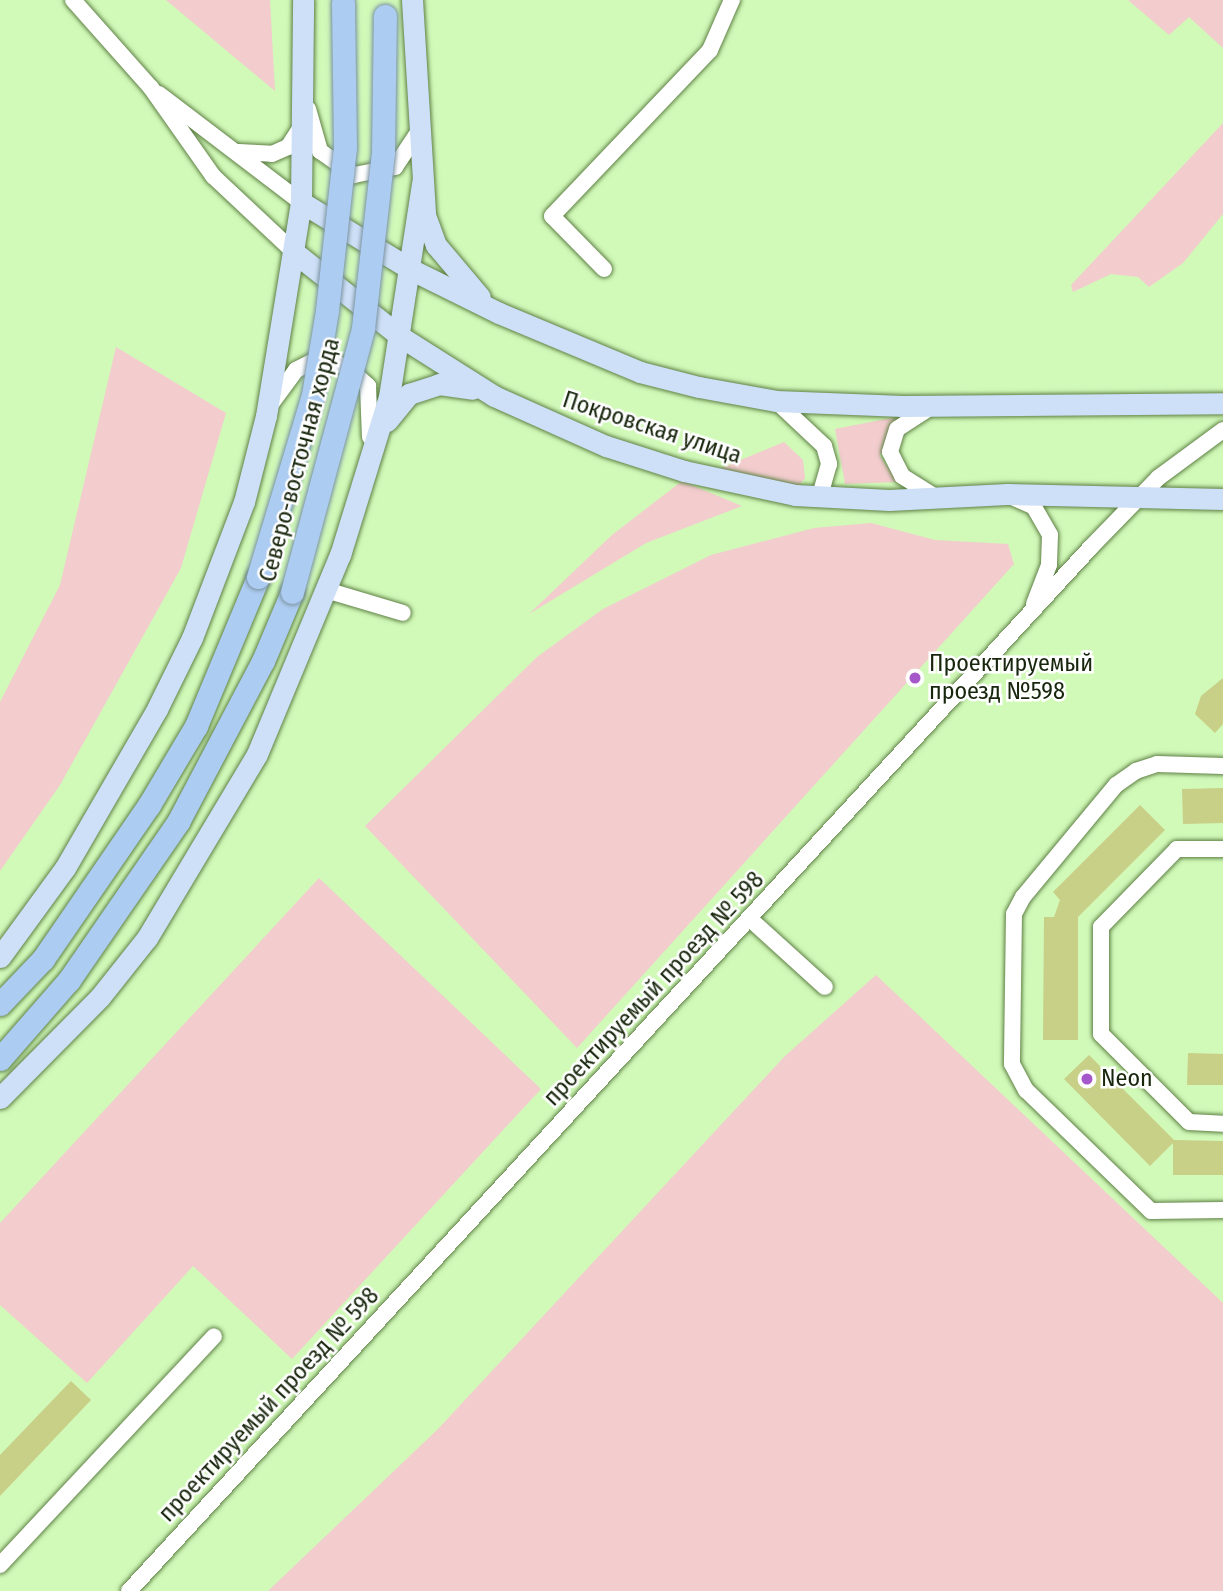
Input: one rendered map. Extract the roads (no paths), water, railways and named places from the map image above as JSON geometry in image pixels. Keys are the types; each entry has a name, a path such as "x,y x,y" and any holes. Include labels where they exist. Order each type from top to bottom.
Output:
{"highway":[{"name":"Северо-восточная хорда","path":"0,1004 43,959 156,793 196,726 258,577 313,395 327,310 345,148 343,1"},
{"name":"Северо-восточная хорда","path":"0,1059 69,980 178,821 263,661 292,592 363,328 383,153 385,8"}],"main road":[{"path":"0,957 103,805 192,638 244,502 266,416 295,253 301,202 303,0"},
{"path":"368,468 401,337 422,183 420,95 412,0"},
{"path":"422,183 436,245 466,285 499,313"},
{"name":"Покровская улица","path":"301,202 412,270 499,313 640,372 776,401 943,404"},
{"name":"Покровская улица","path":"295,253 401,337 494,396 606,446 794,495 934,497"},
{"path":"0,1098 100,997 146,938 257,754 326,590 368,468 390,415 409,394 439,384 494,396"},
{"path":"943,404 1223,403"},
{"path":"934,497 1007,494 1223,499"}],"street":[{"path":"74,0 151,88 212,176 295,253"},
{"path":"604,269 552,216 710,50 732,0"},
{"path":"151,88 301,202"},
{"path":"304,93 320,151 342,170 366,177 408,155 418,134 420,95"},
{"path":"228,148 258,156 288,148 301,126 304,93"},
{"path":"266,416 296,370 314,361 346,366 368,386 373,407 368,468"},
{"path":"776,401 824,446 829,464 820,496"},
{"path":"934,497 895,469 890,444 905,420 943,404"},
{"name":"проектируемый проезд № 598","path":"129,1591 1140,495 1223,429"},
{"path":"1007,494 1034,507 1050,535 1049,565 1028,618"},
{"path":"326,590 402,613"},
{"path":"1223,767 1157,764 1136,771 1116,785 1023,897 1014,914 1012,1064 1026,1090 1151,1211 1223,1210"},
{"path":"1223,849 1177,849 1101,927 1101,1034 1189,1122 1223,1124"},
{"path":"750,919 825,988"},
{"path":"1,1561 214,1336"}],"place":[{"name":"Проектируемый проезд №598","path":"915,678"},
{"name":"Neon","path":"1087,1079"}]}
